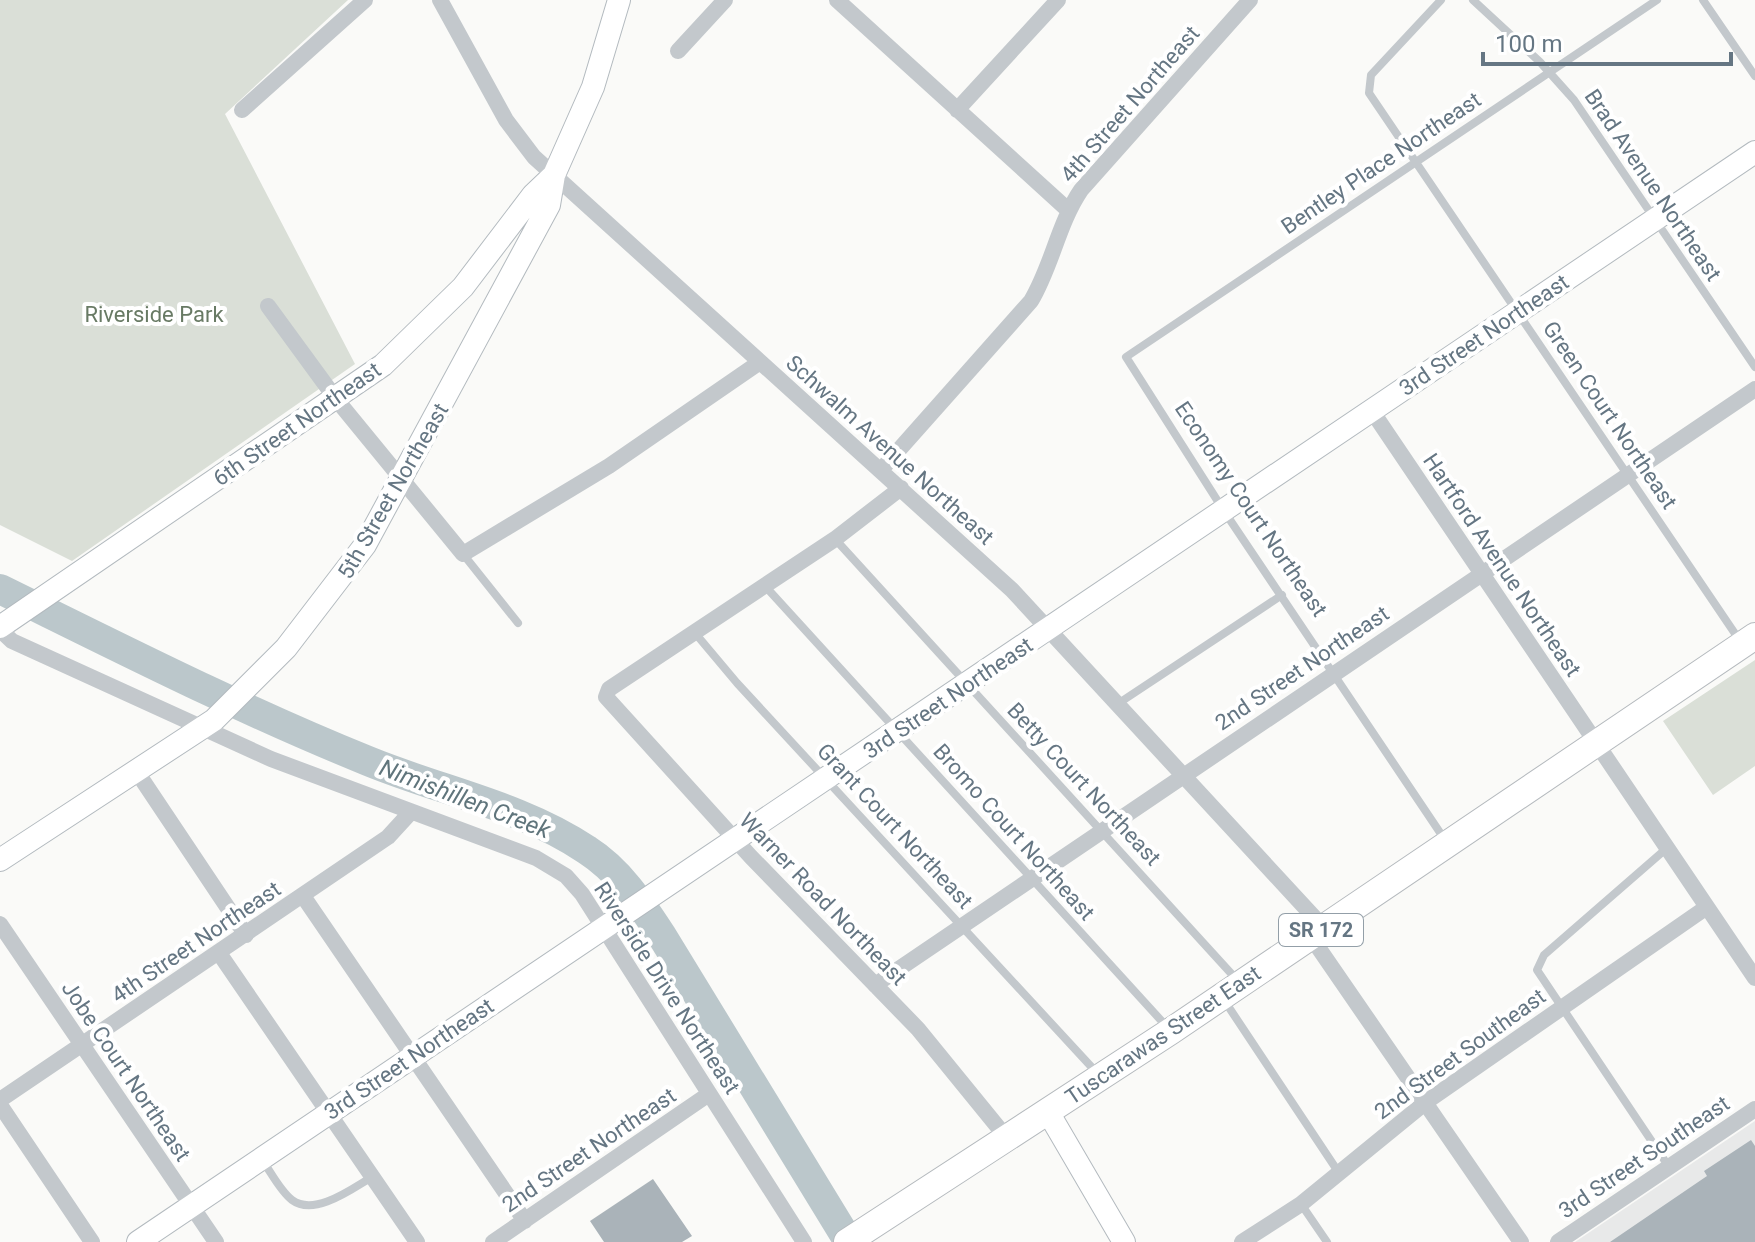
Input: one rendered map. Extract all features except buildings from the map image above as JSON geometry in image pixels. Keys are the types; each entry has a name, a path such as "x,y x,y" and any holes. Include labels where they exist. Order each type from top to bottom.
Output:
{"main road":[{"name":"Tuscarawas Street East","path":"847,1242 1101,1078 1749,641"}],"street":[{"path":"242,110 365,0"},
{"name":"Schwalm Avenue Northeast","path":"440,0 506,120 527,148 901,488 1051,629 1184,774 1318,932 1426,1102 1521,1242"},
{"path":"554,175 582,119 619,0"},
{"path":"678,51 725,0"},
{"path":"837,0 1068,210"},
{"path":"957,110 1058,0"},
{"name":"4th Street Northeast","path":"881,470 1031,301 1048,268 1068,210 1250,0"},
{"name":"3rd Street Northeast","path":"138,1242 968,686 1755,152"},
{"name":"6th Street Northeast","path":"2,626 383,365 438,314 487,258 533,195 554,175"},
{"name":"5th Street Northeast","path":"0,860 208,724 264,673 348,571 403,479 549,205 554,175"},
{"path":"268,306 336,399 463,554 621,459 760,362"},
{"name":"2nd Street Northeast","path":"875,985 1755,389"},
{"name":"Hartford Avenue Northeast","path":"1372,411 1755,978"},
{"path":"695,633 835,539 901,488"},
{"name":"Riverside Drive Northeast","path":"2,626 12,641 410,813 546,863 575,885 609,924 709,1094 804,1242"},
{"name":"Warner Road Northeast","path":"695,633 606,693 736,839 918,1029 1006,1137"},
{"path":"135,769 246,935"},
{"name":"4th Street Northeast","path":"0,1103 388,837 410,813"},
{"path":"303,896 525,1221"},
{"name":"2nd Street Southeast","path":"1246,1241 1301,1204 1426,1102 1707,907"},
{"name":"Jobe Court Northeast","path":"0,924 216,1242"},
{"path":"219,953 417,1242"},
{"name":"2nd Street Northeast","path":"493,1242 709,1094"},
{"path":"0,1103 92,1242"},
{"name":"3rd Street Southeast","path":"1558,1242 1755,1109"},
{"path":"1048,1112 1124,1242"}],"lane":[{"name":"Green Court Northeast","path":"1441,0 1371,75 1367,86 1377,107 1628,474 1749,641"},
{"name":"Brad Avenue Northeast","path":"1473,0 1549,72 1594,127 1755,367"},
{"name":"Bentley Place Northeast","path":"1126,357 1657,0"},
{"path":"1703,0 1755,76"},
{"name":"Economy Court Northeast","path":"1126,357 1224,511 1448,844"},
{"name":"Betty Court Northeast","path":"835,539 1102,831 1231,991 1339,1173"},
{"path":"463,554 518,623"},
{"name":"Bromo Court Northeast","path":"765,586 1171,1031"},
{"path":"1119,703 1282,595"},
{"name":"Grant Court Northeast","path":"695,633 737,683 1101,1078"},
{"path":"1667,848 1544,955 1537,967 1539,977 1669,1168"},
{"path":"262,1159 287,1195 301,1205 331,1199 373,1176"},
{"path":"1301,1204 1327,1242"}],"shaded area":[{"path":"1755,1121 1755,1242 1575,1242"}],"green space":[{"name":"Riverside Park","path":"0,0 348,0 225,114 355,364 72,561 0,525"},
{"path":"1755,660 1755,766 1713,795 1663,721"}],"waterway":[{"name":"Nimishillen Creek","path":"0,589 274,721 396,772 508,810 562,835 599,858 629,889 662,936 849,1242"}]}
